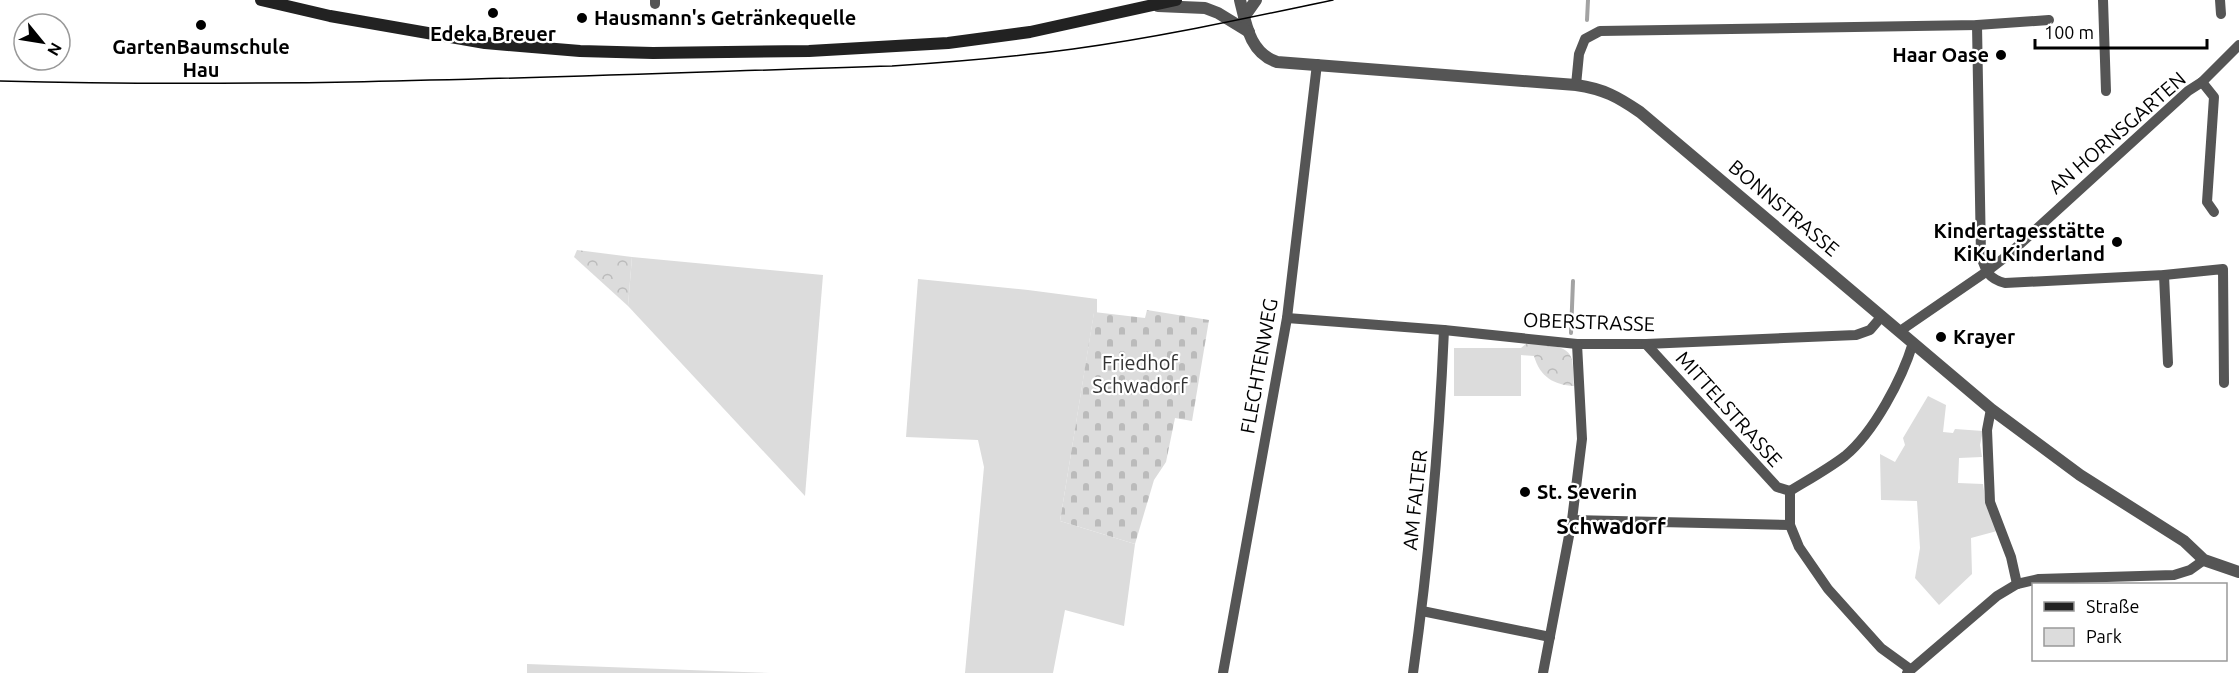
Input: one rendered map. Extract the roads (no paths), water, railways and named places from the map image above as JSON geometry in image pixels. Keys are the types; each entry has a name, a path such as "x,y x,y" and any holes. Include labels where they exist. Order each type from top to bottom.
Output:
{"main road":[{"path":"266,1 330,16 485,43 580,51 653,53 809,51 948,42 1030,32 1176,0"}],"street":[{"name":"BONNSTRASSE","path":"1240,0 1254,46 1267,58 1277,62 1576,85 1614,95 1640,112 1991,409 2080,475 2184,541 2204,560 2239,572"},
{"path":"1244,17 1256,0"},
{"path":"2103,0 2106,91"},
{"path":"2220,0 2221,14"},
{"name":"BONNSTRASSE","path":"1157,6 1205,8 1218,13 1249,32"},
{"path":"1576,85 1584,39 1600,31 1977,25 2049,20"},
{"path":"1977,25 1981,256 1986,272 1993,280 2005,283 2164,275 2223,269 2224,383"},
{"name":"AN HORNSGARTEN","path":"1900,331 1986,272 2188,91 2202,82 2239,45"},
{"name":"FLECHTENWEG","path":"1223,673 1287,318 1317,64"},
{"path":"2202,82 2214,97 2207,202 2214,212"},
{"path":"2164,275 2168,363"},
{"name":"OBERSTRASSE","path":"1287,318 1444,330 1577,344 1646,344 1856,334 1870,330 1882,316"},
{"name":"AM FALTER","path":"1413,673 1422,611 1440,428 1444,330"},
{"path":"1913,343 1906,367 1869,431 1845,456 1790,491 1790,525 1799,547 1828,589 1881,648 1908,671 1996,596 2018,584 2039,579 2174,575 2190,570 2204,560"},
{"path":"1543,673 1572,520 1582,439 1577,344"},
{"name":"MITTELSTRASSE","path":"1646,344 1777,487 1790,491"},
{"path":"1991,409 1987,430 1990,502 2018,584"},
{"path":"1572,520 1790,525"},
{"path":"1422,611 1550,637"}],"waterway":[{"path":"1587,20 1588,0"},
{"path":"1571,333 1573,281"}],"tram line":[{"path":"0,81 334,82 892,66 1005,57 1106,44 1204,27 1333,0"}],"place":[{"name":"Edeka Breuer","path":"493,13"},
{"name":"Hausmann's Getränkequelle","path":"582,18"},
{"name":"GartenBaumschule Hau","path":"201,25"},
{"name":"Haar Oase","path":"2001,55"},
{"name":"Kindertagesstätte KiKu Kinderland","path":"2117,242"},
{"name":"Krayer","path":"1941,337"},
{"name":"St. Severin","path":"1525,492"}],"district":[{"name":"Schwadorf","path":"1611,526"}],"park label":[{"name":"Friedhof Schwadorf","path":"1140,374"}]}
